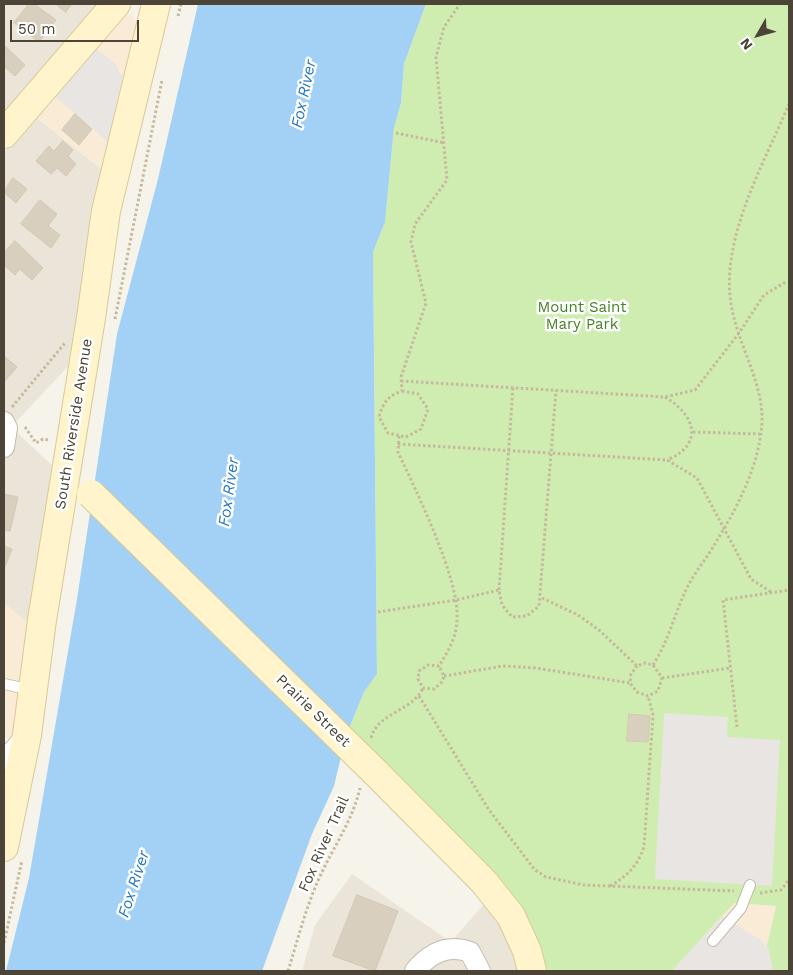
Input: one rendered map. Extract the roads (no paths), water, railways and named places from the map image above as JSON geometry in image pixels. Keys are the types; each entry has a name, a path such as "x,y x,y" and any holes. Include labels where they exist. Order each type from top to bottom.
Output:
{"street":[{"path":"4,134 116,4"},
{"name":"South Riverside Avenue","path":"4,847 27,735 106,211 156,4"},
{"name":"Prairie Street","path":"68,463 91,494 369,776 484,882 511,916 527,951 532,971"},
{"path":"4,761 27,735"},
{"path":"415,971 427,959 443,949 459,949 470,952 480,971"}],"lane":[{"path":"4,684 33,690"},
{"path":"713,941 732,920 749,888"}],"water":[{"name":"Fox River","path":"198,4 426,4 404,64 401,103 394,128 385,222 373,252 377,674 364,692 346,736 334,786 312,834 262,971 6,971 29,878 77,599 117,334 158,179"}],"park label":[{"name":"Mount Saint Mary Park","path":"582,316"}]}
